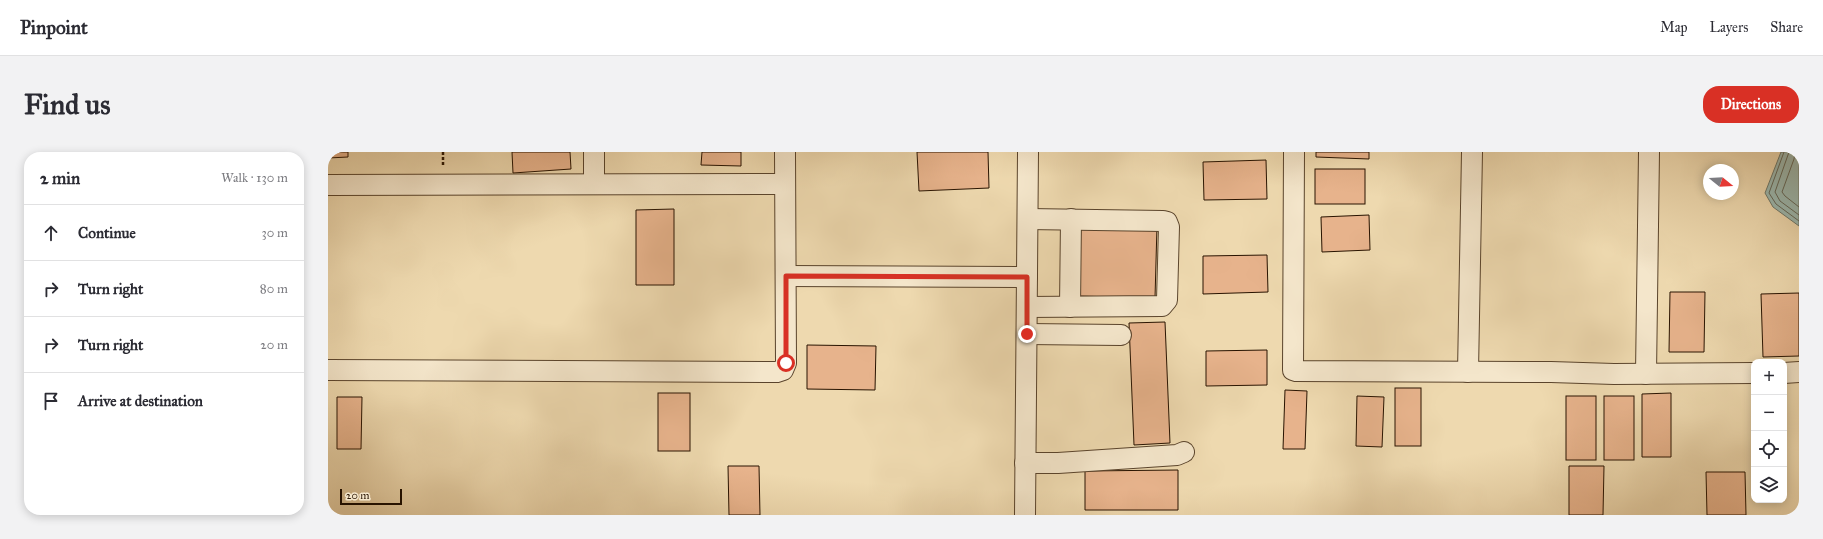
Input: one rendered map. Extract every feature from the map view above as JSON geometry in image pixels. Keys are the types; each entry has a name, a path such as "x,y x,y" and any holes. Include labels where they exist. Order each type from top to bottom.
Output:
{"street":[{"path":"594,152 594,184"},
{"path":"328,370 777,372 783,370 786,363 785,152"},
{"path":"1025,515 1028,152"},
{"path":"1294,152 1293,370 1646,374 1751,373"},
{"path":"1468,372 1472,152"},
{"path":"1646,374 1649,152"},
{"path":"328,185 785,184"},
{"path":"1027,307 1158,306 1165,304 1167,300 1169,227 1167,222 1163,221 1028,218"},
{"path":"1070,307 1071,219"},
{"path":"786,276 1027,277"},
{"path":"1027,334 1121,335"},
{"path":"1787,373 1799,372"},
{"path":"1025,463 1066,463 1177,455 1184,452"}],"water":[{"path":"1781,152 1799,152 1799,226 1773,207 1765,193"}],"building":[{"path":"328,152 348,152 348,157 328,158"},
{"path":"512,152 570,152 571,169 513,173"},
{"path":"702,152 741,152 741,166 701,165"},
{"path":"917,152 988,152 989,188 919,191"},
{"path":"1316,152 1369,152 1369,159 1316,157"},
{"path":"1266,160 1267,199 1204,200 1203,162"},
{"path":"1315,169 1365,169 1365,204 1315,204"},
{"path":"674,209 674,285 636,285 636,210"},
{"path":"1369,215 1370,250 1322,252 1321,217"},
{"path":"1079,225 1157,226 1155,298 1077,296"},
{"path":"1267,255 1268,292 1203,294 1203,256"},
{"path":"1670,292 1705,292 1704,352 1669,352"},
{"path":"1799,293 1799,356 1763,357 1761,294"},
{"path":"1165,322 1170,443 1134,445 1129,323"},
{"path":"807,345 876,346 875,390 807,389"},
{"path":"1267,350 1267,385 1206,386 1206,351"},
{"path":"1395,388 1421,388 1421,446 1395,446"},
{"path":"1285,390 1307,391 1305,449 1283,449"},
{"path":"658,393 690,393 690,451 658,451"},
{"path":"1671,393 1671,457 1642,457 1642,394"},
{"path":"1357,396 1384,397 1382,447 1356,446"},
{"path":"1566,396 1596,396 1596,460 1566,460"},
{"path":"1604,396 1634,396 1634,460 1604,460"},
{"path":"337,397 362,397 361,449 337,449"},
{"path":"728,466 759,466 760,515 729,515"},
{"path":"1569,466 1604,466 1603,515 1569,515"},
{"path":"1178,470 1178,510 1085,510 1085,471"},
{"path":"1706,472 1745,472 1746,515 1707,515"}],"route":[{"path":"786,363 786,276 1027,277 1027,334"}]}
